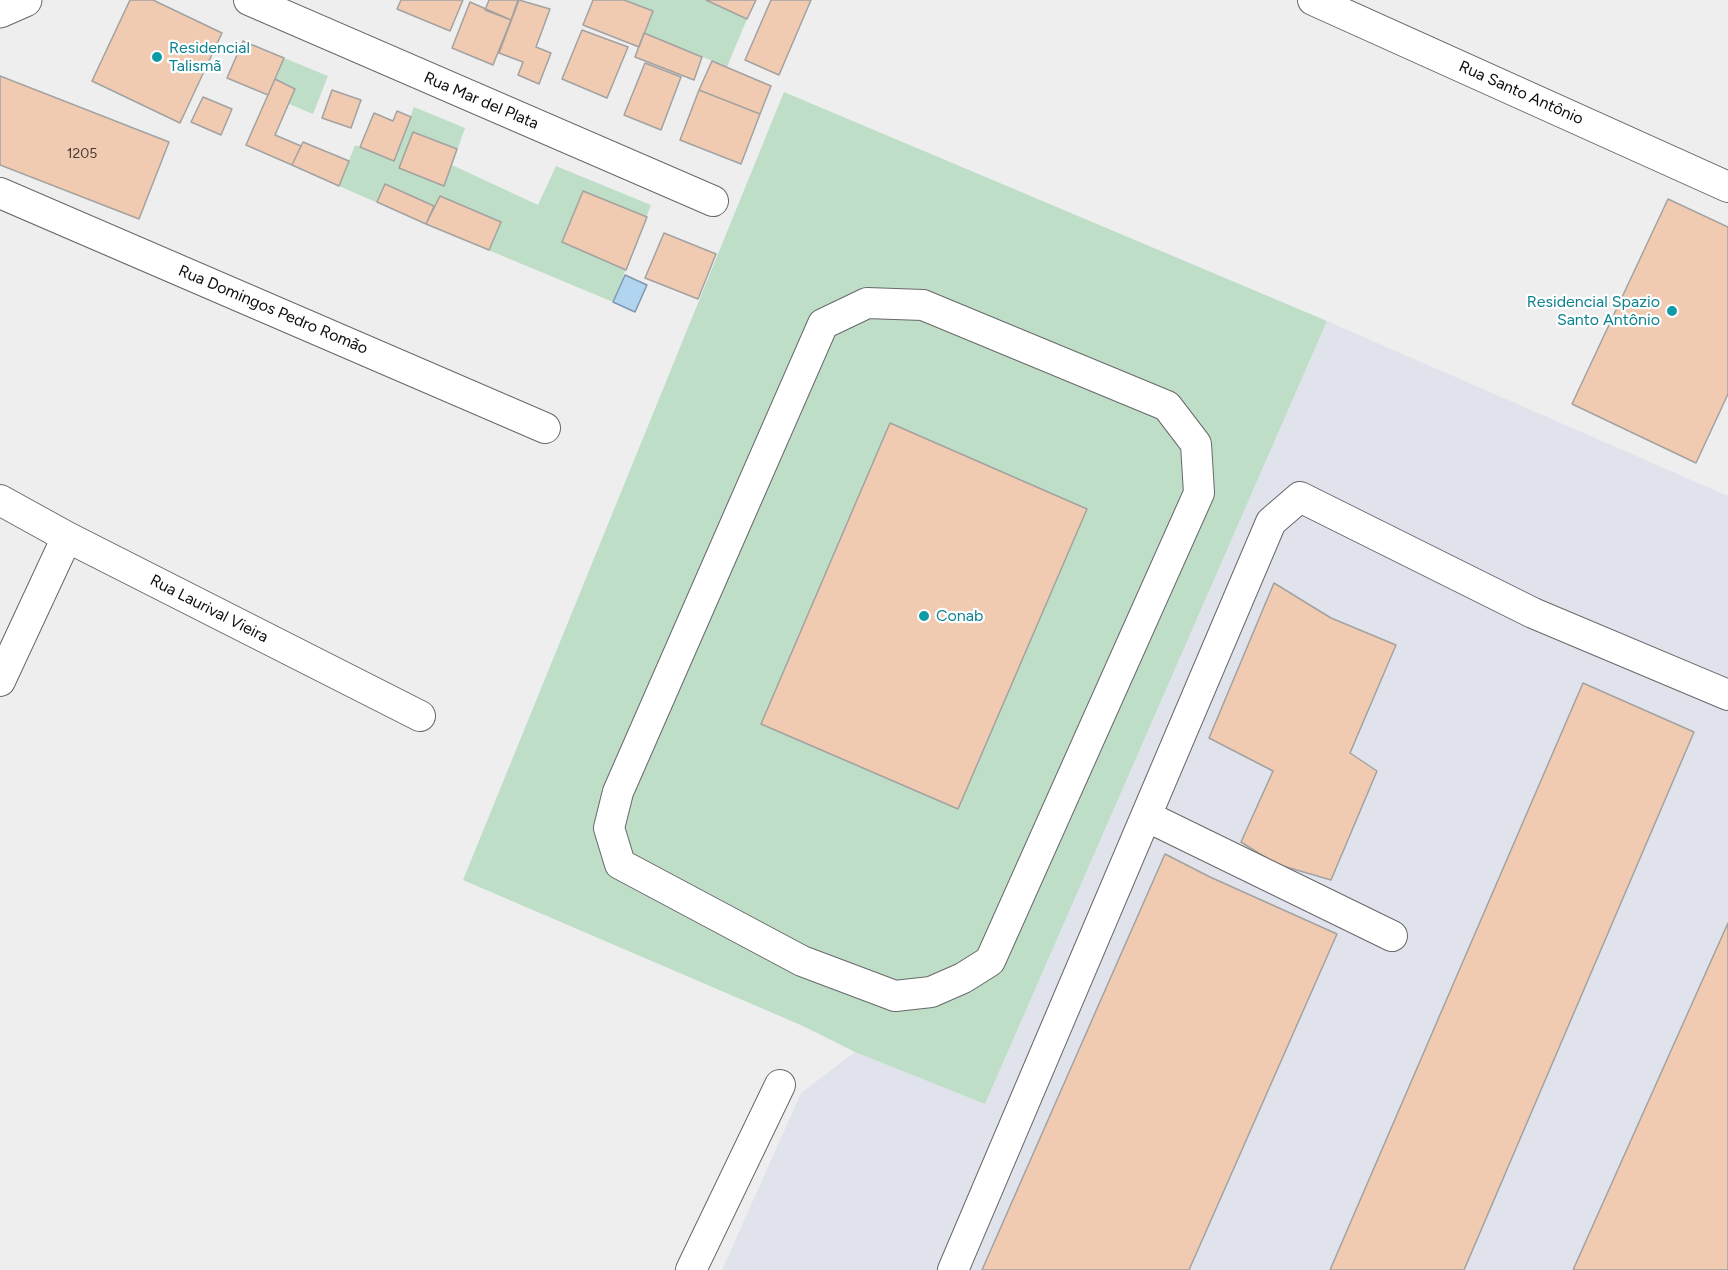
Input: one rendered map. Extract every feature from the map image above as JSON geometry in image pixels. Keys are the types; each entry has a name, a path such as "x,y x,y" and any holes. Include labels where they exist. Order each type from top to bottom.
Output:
{"main road":[{"path":"0,11 25,0"}],"street":[{"name":"Rua Mar del Plata","path":"249,0 713,201"},
{"name":"Rua Santo Antônio","path":"1313,0 1728,187"},
{"name":"Rua Domingos Pedro Romão","path":"0,193 545,428"},
{"path":"867,303 923,305 1167,406 1196,444 1198,493 990,961 963,978 931,992 895,996 802,961 620,864 609,828 618,792 823,324 867,303"},
{"path":"953,1270 1148,817 1271,522 1300,497 1533,613 1728,695"},
{"name":"Rua Laurival Vieira","path":"0,500 67,537 420,716"},
{"path":"0,681 67,537"},
{"path":"1148,817 1392,936"},
{"path":"691,1270 780,1085"}],"shaded area":[{"path":"1327,321 1728,496 1728,1270 722,1270 801,1093 855,1052 985,1104"}],"green space":[{"path":"625,0 706,0 747,19 727,67 644,33 653,12"},
{"path":"284,58 328,76 313,114 268,95"},
{"path":"784,92 1327,321 985,1104 855,1052 803,1026 463,880"},
{"path":"414,107 465,128 452,165 538,205 556,166 651,205 613,302 339,186 355,145 393,160"}],"water":[{"path":"625,275 647,285 635,312 613,302"}],"building":[{"name":"Residencial Talismã","path":"130,0 153,0 222,33 180,123 92,81"},
{"path":"401,0 463,0 450,31 397,9"},
{"path":"489,0 518,0 511,20 485,10"},
{"path":"519,0 550,9 536,47 551,53 539,84 518,75 523,62 499,53"},
{"path":"593,0 624,0 653,11 639,47 583,25"},
{"path":"706,0 756,0 747,19"},
{"path":"771,0 811,0 779,75 745,60"},
{"path":"470,2 511,20 493,65 452,48"},
{"path":"582,30 628,47 607,98 562,79"},
{"path":"644,33 702,57 694,80 635,57"},
{"path":"243,41 284,58 268,95 227,78"},
{"path":"712,61 771,86 760,114 699,90"},
{"path":"645,63 681,77 661,130 624,115"},
{"path":"0,76 169,142 139,219 0,165"},
{"path":"275,79 295,89 275,135 301,146 292,165 246,145"},
{"path":"332,90 361,100 351,128 322,118"},
{"path":"699,90 760,114 741,164 680,140"},
{"path":"203,97 232,109 221,135 191,122"},
{"path":"397,111 411,117 394,161 360,147 374,113 393,121"},
{"path":"413,132 457,149 444,186 399,168"},
{"path":"303,142 349,161 339,186 292,165"},
{"path":"385,184 434,206 426,224 377,202"},
{"path":"583,191 647,217 626,270 562,242"},
{"path":"440,196 501,222 489,250 426,224"},
{"name":"Residencial Spazio Santo Antônio","path":"1668,199 1728,227 1728,394 1696,463 1572,404"},
{"path":"664,233 716,254 698,299 645,278"},
{"name":"Conab","path":"890,423 1087,509 958,809 761,724"},
{"path":"1274,583 1331,618 1396,645 1350,753 1377,771 1331,880 1276,864 1241,842 1273,771 1209,738"},
{"path":"1583,683 1694,732 1464,1270 1330,1270"},
{"path":"1165,854 1210,877 1337,934 1189,1270 982,1270"},
{"path":"1728,923 1728,1270 1573,1270"}],"place":[{"name":"Residencial Talismã","path":"157,57"},
{"name":"Residencial Spazio Santo Antônio","path":"1672,311"},
{"name":"Conab","path":"924,616"}]}
